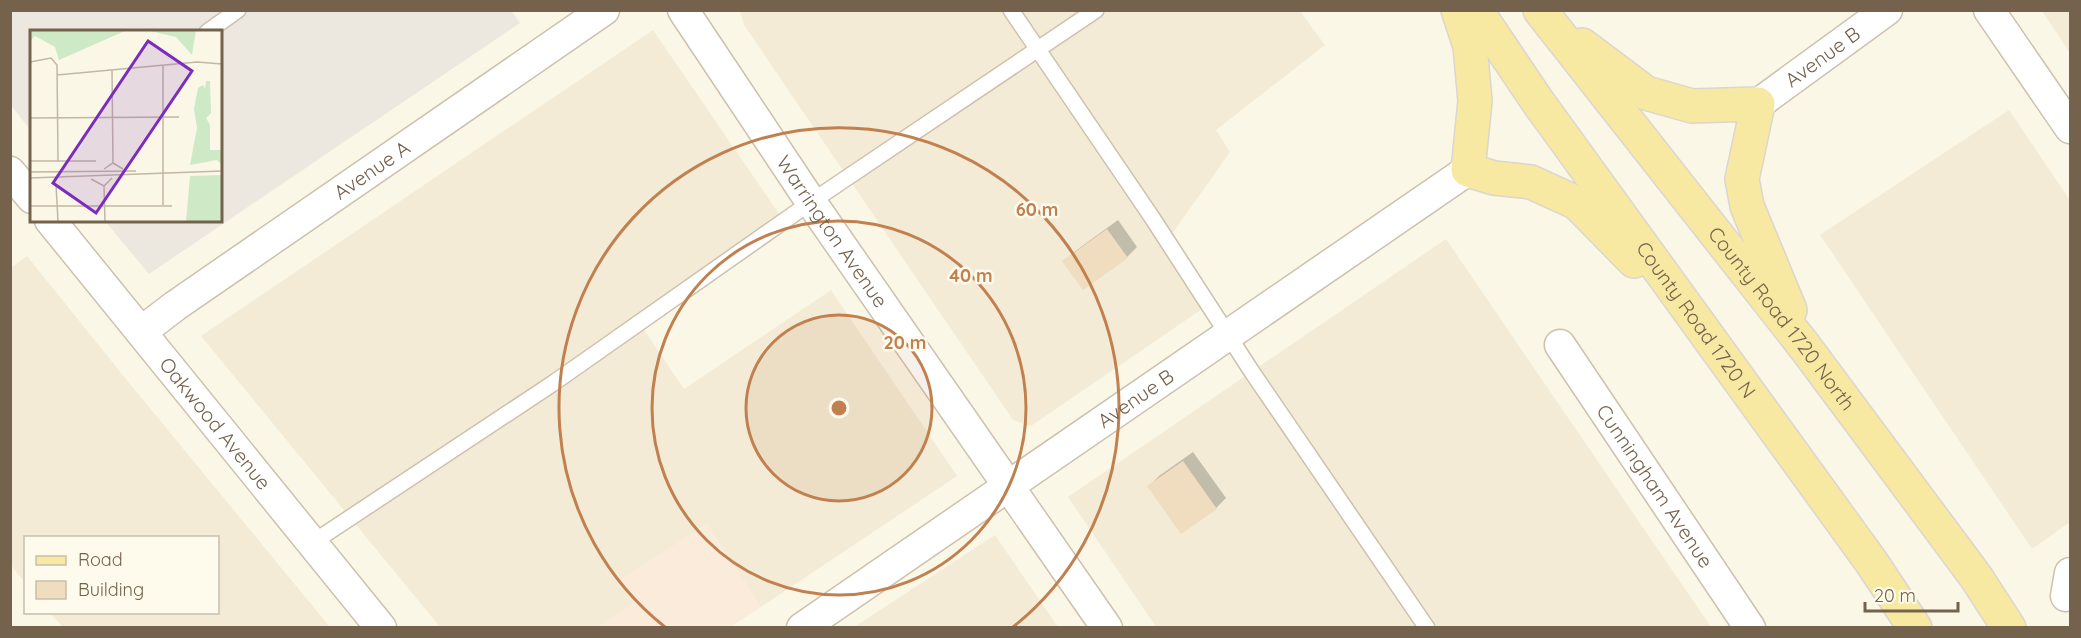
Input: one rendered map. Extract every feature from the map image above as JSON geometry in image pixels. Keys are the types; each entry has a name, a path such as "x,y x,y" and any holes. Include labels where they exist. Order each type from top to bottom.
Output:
{"main road":[{"path":"1458,10 1470,46 1475,101 1468,170 1494,178 1531,182 1577,203 1709,336"},
{"name":"County Road 1720 N","path":"1476,10 1538,102 1709,336 1872,563 1915,627"},
{"path":"1542,14 1646,93 1692,106 1758,104 1742,179 1747,206 1805,347"},
{"name":"County Road 1720 North","path":"1542,14 1805,347 1976,577 2009,627"}],"street":[{"name":"Avenue A","path":"141,332 175,306 604,10"},
{"name":"Warrington Avenue","path":"683,10 811,202 1107,627"},
{"name":"Avenue B","path":"1758,104 1887,10"},
{"path":"1989,10 2070,128"},
{"name":"Avenue B","path":"802,627 1010,487 1227,334 1468,170"},
{"name":"Oakwood Avenue","path":"52,222 381,627"},
{"name":"Cunningham Avenue","path":"1560,345 1750,627"}],"lane":[{"path":"210,30 238,10"},
{"path":"1011,10 1153,219 1227,334 1427,627"},
{"path":"312,543 552,384 811,202 1096,10"}],"shaded area":[{"path":"511,10 520,23 149,274 106,222 222,222 222,30 30,30 30,130 11,105 10,11"},
{"path":"740,11 1300,11 1325,45 1216,130 1230,152 1167,241 1208,305 1031,426 1013,420 744,25"},
{"path":"2042,11 2070,11 2070,53"},
{"path":"653,30 784,221 639,322 684,389 831,290 957,476 761,607 707,524 619,581 634,603 598,627 440,627 201,336"},
{"path":"2009,110 2070,200 2070,522 2032,549 1820,235"},
{"path":"1446,239 1711,627 1156,627 1068,497"},
{"path":"27,256 330,627 63,627 51,614 219,614 219,536 24,536 24,582 11,565 11,268"},
{"path":"707,524 761,607 730,627 598,627 633,604 618,581"},
{"path":"995,535 1058,627 854,627"}],"building":[{"path":"1107,229 1128,258 1083,290 1062,261"},
{"path":"1183,461 1217,509 1181,534 1147,486"}]}
